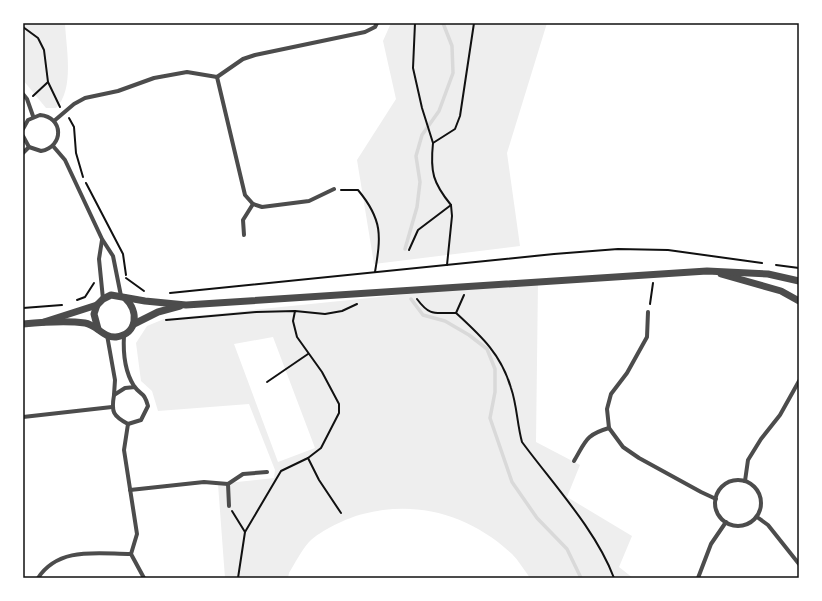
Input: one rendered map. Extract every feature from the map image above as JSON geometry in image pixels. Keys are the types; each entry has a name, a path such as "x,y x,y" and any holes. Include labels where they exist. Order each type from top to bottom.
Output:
{"street":[{"path":"54,121 64,112 85,98 118,91 154,78 188,72 218,76 243,59 255,55 365,32 375,27 377,23"},
{"path":"218,76 245,195 253,204 262,207 309,201 334,189"},
{"path":"23,94 27,99 33,116"},
{"path":"23,129 28,120 33,116 44,115 54,121 58,128 59,136 53,146 41,151 29,147 23,136"},
{"path":"53,146 65,160 102,239 113,256 117,279 123,297 130,303 135,312 134,324"},
{"path":"23,153 29,147"},
{"path":"244,234 244,220 253,204"},
{"path":"102,239 99,259 103,299"},
{"path":"707,271 781,291 799,301"},
{"path":"23,324 44,322 86,323 107,335 114,337 124,335 134,324 158,312 186,305 707,271 768,274 799,281"},
{"path":"98,329 94,314 97,305 103,299 111,295 186,305"},
{"path":"44,322 97,305"},
{"path":"648,312 647,336 627,373 611,394 607,409 609,428 623,447 639,458 700,492 716,499"},
{"path":"107,335 115,380 112,407 117,418 128,424 141,420 148,406 145,395 135,387 126,365 123,350 124,335"},
{"path":"746,481 748,460 761,439 780,415 799,381"},
{"path":"114,396 125,388 135,387"},
{"path":"23,417 112,407"},
{"path":"128,424 124,450 137,534 131,554 144,578"},
{"path":"574,461 588,437 596,432 609,428"},
{"path":"130,490 204,482 228,484 243,474 267,472"},
{"path":"734,480 746,481 757,490 761,498 761,506 757,517 747,525 739,526 726,522 717,511 716,499 719,491 724,485 734,480"},
{"path":"228,484 229,506"},
{"path":"757,517 768,525 799,564"},
{"path":"698,578 711,544 726,522"},
{"path":"38,578 44,569 56,559 74,554 131,554"}],"path":[{"path":"415,23 413,68 422,108 433,143 431,161 433,179 438,190 451,205 452,220 447,264"},
{"path":"433,143 455,129 460,116 474,23"},
{"path":"23,27 38,38 44,50 48,82 57,103 74,127 76,153 83,177 123,254 126,278"},
{"path":"27,99 37,94 48,82"},
{"path":"334,189 358,190 371,205 376,217 379,233 375,272"},
{"path":"409,250 418,230 451,205"},
{"path":"166,293 447,264 618,249 668,250 766,264"},
{"path":"773,265 799,268"},
{"path":"117,279 126,278 146,292"},
{"path":"74,302 85,297 93,283 102,280"},
{"path":"456,313 465,294"},
{"path":"416,298 424,310 432,314 456,313 492,348 504,369 512,389 517,425 522,442 595,538 608,561 614,578"},
{"path":"23,308 68,305"},
{"path":"238,578 245,532 281,471 308,458 321,448 339,413 338,404 334,394 322,372 297,337 293,321 295,311"},
{"path":"267,382 308,354"},
{"path":"308,458 319,480 341,513"},
{"path":"229,506 245,532"}],"shaded area":[{"path":"23,23 65,23 68,56 66,90 62,100 56,108 46,108 23,80"},
{"path":"391,23 547,23 507,153 520,246 374,264 357,160 396,99 383,41"},
{"path":"538,281 536,442 580,465 567,497 632,536 619,567 633,578 530,578 512,554 479,529 442,514 423,510 403,509 383,510 363,514 342,521 327,529 309,542 298,557 289,573 288,578 225,578 218,484 274,478 275,470 249,404 158,411 152,391 141,381 136,343 147,326 164,319","holes":["273,337 315,448 278,462 234,344"]}],"waterway":[{"path":"405,249 417,207 420,182 416,156 422,135 439,111 453,73 452,46 443,23"},
{"path":"411,299 423,315 445,321 469,335 487,349 495,369 495,392 490,418 512,482 537,518 567,549 581,578"}]}
